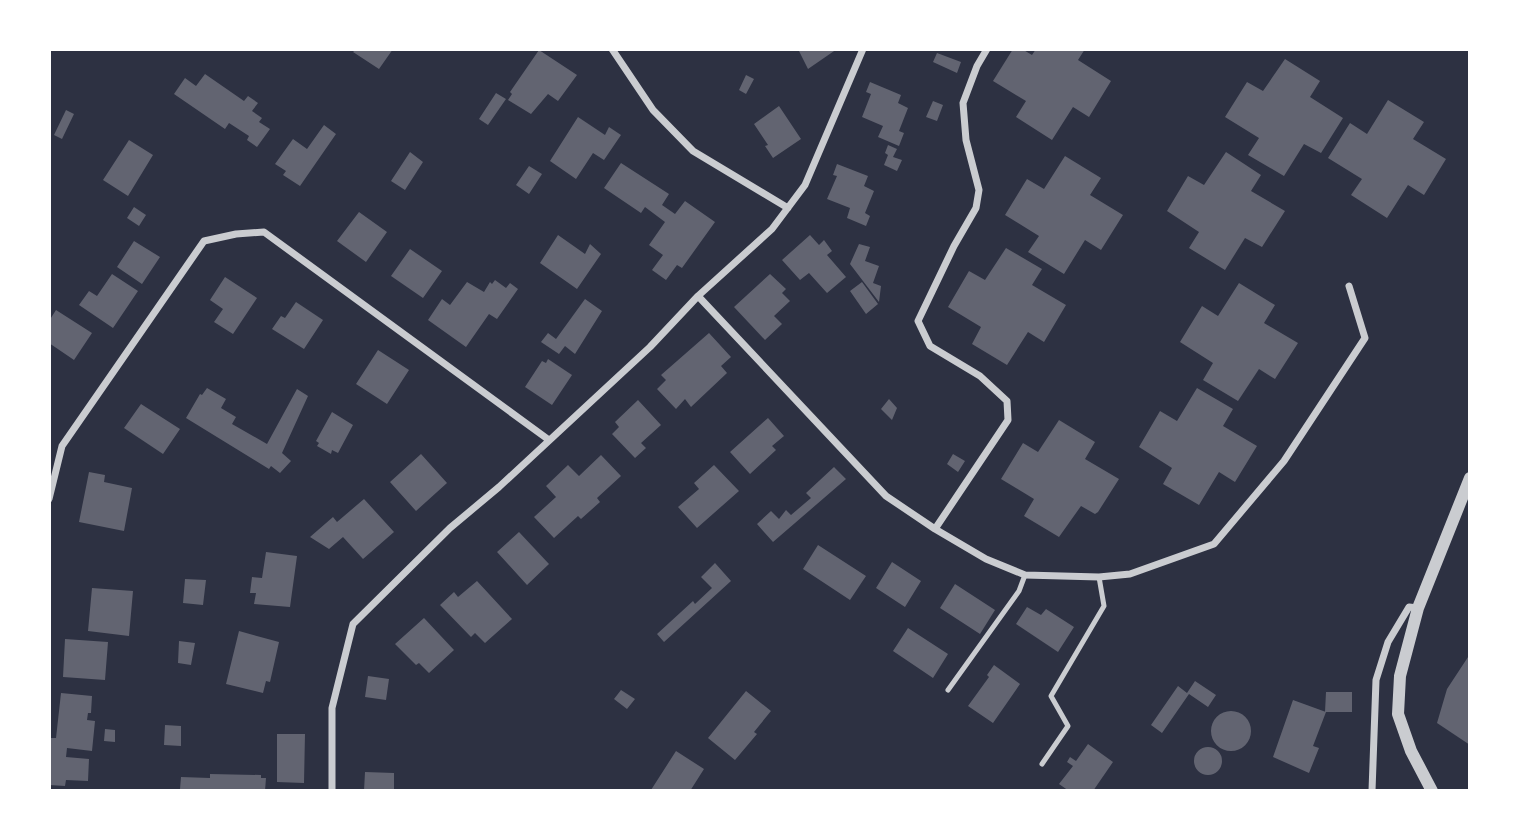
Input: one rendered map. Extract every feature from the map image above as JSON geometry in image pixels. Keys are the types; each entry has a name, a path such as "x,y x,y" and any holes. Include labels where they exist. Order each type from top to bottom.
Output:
{"street":[{"path":"612,49 653,110 692,151 788,208"},
{"path":"332,791 332,708 353,624 450,528 499,487 650,347 698,296 772,229 804,185 863,49"},
{"path":"935,529 1008,420 1007,401 980,376 930,346 918,320 947,258 975,208 979,190 966,140 963,103 977,66 987,49"},
{"path":"49,499 62,446 204,242 236,234 264,232 549,440"},
{"path":"698,296 886,496 986,559 1025,575 1099,577 1130,574 1214,544 1284,461 1365,338 1349,286"},
{"path":"1432,791 1411,751 1398,714 1400,676 1418,608 1470,478"},
{"path":"1373,791 1376,680 1394,631 1409,607 1418,608"}],"lane":[{"path":"948,690 1019,591 1025,575"},
{"path":"1042,764 1068,726 1051,696 1104,606 1099,577"}],"building":[{"path":"356,49 393,49 379,69 353,52"},
{"path":"798,49 837,49 808,69"},
{"path":"1013,49 1022,49 1032,55 1036,49 1085,49 1078,60 1111,81 1089,117 1073,107 1052,140 1016,117 1026,101 993,81"},
{"path":"539,50 577,75 558,101 548,94 531,114 508,100 512,94 510,92"},
{"path":"937,53 961,62 957,73 933,62"},
{"path":"1285,59 1320,81 1310,97 1343,118 1321,153 1304,144 1284,176 1248,155 1259,138 1225,117 1247,82 1263,91"},
{"path":"205,74 244,101 248,96 258,103 252,111 262,118 259,122 270,129 257,147 247,140 249,136 229,123 225,129 174,94 185,78 196,86"},
{"path":"746,75 754,79 746,94 739,90"},
{"path":"870,82 901,95 898,103 908,108 899,131 904,133 899,146 878,137 883,126 862,117 871,94 866,92"},
{"path":"496,93 506,99 488,125 479,119"},
{"path":"1388,100 1424,122 1413,139 1446,159 1424,195 1408,185 1387,218 1351,195 1362,179 1328,158 1350,123 1367,134"},
{"path":"933,101 943,105 937,121 926,117"},
{"path":"779,106 801,139 773,158 754,124"},
{"path":"66,110 74,114 62,139 54,135"},
{"path":"578,117 605,135 609,127 621,135 604,160 593,153 576,179 550,161"},
{"path":"324,125 336,134 300,186 283,175 286,171 275,164 293,139 307,149"},
{"path":"129,140 153,155 128,196 103,180"},
{"path":"888,145 897,149 893,157 902,160 897,171 884,165"},
{"path":"410,152 423,162 405,190 391,181"},
{"path":"1226,152 1261,175 1251,191 1285,211 1262,247 1245,238 1225,270 1189,248 1199,232 1167,211 1188,176 1204,185"},
{"path":"1065,156 1101,178 1090,195 1123,215 1101,250 1085,240 1064,274 1028,252 1039,236 1005,215 1027,179 1044,189"},
{"path":"621,163 669,194 662,205 675,214 685,201 715,222 682,268 677,265 666,280 652,270 663,255 649,245 665,222 645,207 641,213 604,188"},
{"path":"837,164 868,176 864,186 874,191 865,213 870,216 866,226 847,218 850,208 827,199 837,176 833,175"},
{"path":"529,166 542,174 529,194 516,185"},
{"path":"134,207 146,215 139,226 127,218"},
{"path":"359,212 387,232 366,262 337,241"},
{"path":"558,235 585,254 590,244 601,254 577,289 540,263"},
{"path":"810,235 819,245 824,240 832,251 827,255 846,277 827,293 809,273 800,280 782,260"},
{"path":"134,241 160,257 142,284 117,267"},
{"path":"859,244 870,247 865,261 879,266 873,283 881,286 879,302 850,264"},
{"path":"1006,248 1042,269 1032,285 1066,305 1044,342 1028,332 1007,365 972,344 981,327 948,307 969,271 985,280"},
{"path":"410,249 442,271 423,298 391,276"},
{"path":"112,274 138,291 113,328 79,305 89,291 97,296"},
{"path":"770,274 786,289 782,293 790,301 774,316 782,324 765,340 734,307"},
{"path":"225,277 257,298 233,334 214,322 223,309 210,300"},
{"path":"495,280 506,288 510,283 518,289 497,319 489,314 466,347 428,320 442,299 450,305 467,282 484,292 490,282 492,284"},
{"path":"862,282 878,304 866,314 850,291"},
{"path":"1239,283 1275,305 1264,323 1298,343 1275,379 1259,369 1238,401 1203,380 1213,363 1180,342 1202,306 1218,316"},
{"path":"585,299 602,311 575,354 565,346 559,354 541,342 548,333 556,339"},
{"path":"296,302 323,320 304,349 272,329 281,316 285,318"},
{"path":"56,310 92,333 74,360 49,343 49,321"},
{"path":"709,333 731,357 721,366 727,373 691,407 685,399 676,409 657,389 666,380 661,375"},
{"path":"378,350 409,370 387,404 356,384"},
{"path":"548,359 572,375 552,405 525,387 542,361 546,363"},
{"path":"207,388 226,399 221,408 236,417 232,424 267,444 297,389 308,396 282,453 291,461 280,473 271,466 269,469 186,418 200,394"},
{"path":"1197,388 1233,409 1223,426 1257,446 1235,482 1219,472 1199,505 1163,484 1172,468 1139,447 1160,411 1177,421"},
{"path":"889,399 897,408 892,420 881,409"},
{"path":"638,400 661,425 641,443 646,448 635,458 612,434 619,427 615,422"},
{"path":"141,404 180,429 163,454 124,428"},
{"path":"332,412 353,425 338,453 332,450 331,454 317,446 319,443 316,441"},
{"path":"768,418 784,436 772,446 776,450 750,474 730,452"},
{"path":"1059,420 1095,442 1085,459 1119,479 1098,512 1095,514 1081,506 1059,537 1024,516 1034,499 1001,479 1023,443 1038,452"},
{"path":"421,454 447,483 416,511 390,482"},
{"path":"953,454 965,461 958,472 947,464"},
{"path":"601,455 621,476 597,498 600,502 581,519 578,516 554,538 534,517 556,497 546,486 568,465 579,476"},
{"path":"714,465 739,491 697,528 678,507 699,489 694,483"},
{"path":"834,467 846,479 773,542 757,524 771,511 779,519 786,510 791,515 811,498 806,493"},
{"path":"89,472 105,475 104,482 132,488 124,531 79,522"},
{"path":"364,499 394,532 363,559 343,537 329,549 310,537 333,517 337,522"},
{"path":"519,532 549,564 527,585 497,552"},
{"path":"818,545 866,576 850,600 803,569"},
{"path":"266,552 297,556 290,607 254,604 256,593 250,593 252,577 262,578"},
{"path":"892,562 921,581 905,607 876,588"},
{"path":"715,563 731,581 664,642 657,634 693,601 695,604 712,588 701,577"},
{"path":"185,579 206,580 203,605 183,603"},
{"path":"477,581 512,619 485,643 475,633 471,637 440,605 454,592 458,597"},
{"path":"955,584 995,610 980,634 940,608"},
{"path":"92,588 133,591 129,636 88,631"},
{"path":"1027,607 1041,615 1046,609 1074,627 1058,652 1016,624"},
{"path":"424,618 454,650 429,673 419,663 416,665 395,644"},
{"path":"908,628 948,654 933,678 893,651"},
{"path":"239,631 279,642 270,682 266,681 263,693 226,684"},
{"path":"65,639 108,642 105,680 63,677"},
{"path":"179,641 195,643 191,665 178,663"},
{"path":"1470,654 1470,745 1437,723 1447,689"},
{"path":"994,665 1020,684 993,723 968,706 989,677 987,675"},
{"path":"368,676 389,679 386,700 365,697"},
{"path":"1195,681 1216,695 1208,707 1189,694 1162,733 1151,725 1178,686 1187,693"},
{"path":"621,690 635,699 627,709 614,699"},
{"path":"746,691 771,711 754,732 757,734 735,760 708,738"},
{"path":"1326,692 1352,692 1352,712 1325,712"},
{"path":"61,693 92,696 91,713 88,713 87,720 95,721 92,751 67,748 66,757 89,759 88,781 66,780 65,786 49,785 51,738 56,738"},
{"path":"1293,700 1326,712 1313,746 1319,748 1309,773 1273,757"},
{"path":"1231,711 1245,717 1251,731 1245,745 1231,751 1217,745 1211,731 1217,717"},
{"path":"165,725 181,726 181,746 164,745"},
{"path":"105,729 115,730 115,742 104,741"},
{"path":"277,734 305,734 304,783 277,782"},
{"path":"1088,744 1113,762 1093,791 1069,791 1059,784 1073,766 1067,762 1070,757 1076,761"},
{"path":"1208,747 1218,751 1222,761 1218,771 1208,775 1198,771 1194,761 1198,751"},
{"path":"676,751 704,769 690,791 651,790"},
{"path":"365,772 394,773 394,791 364,791"},
{"path":"210,774 261,775 261,778 266,778 265,791 180,789 181,777 210,778"}]}
